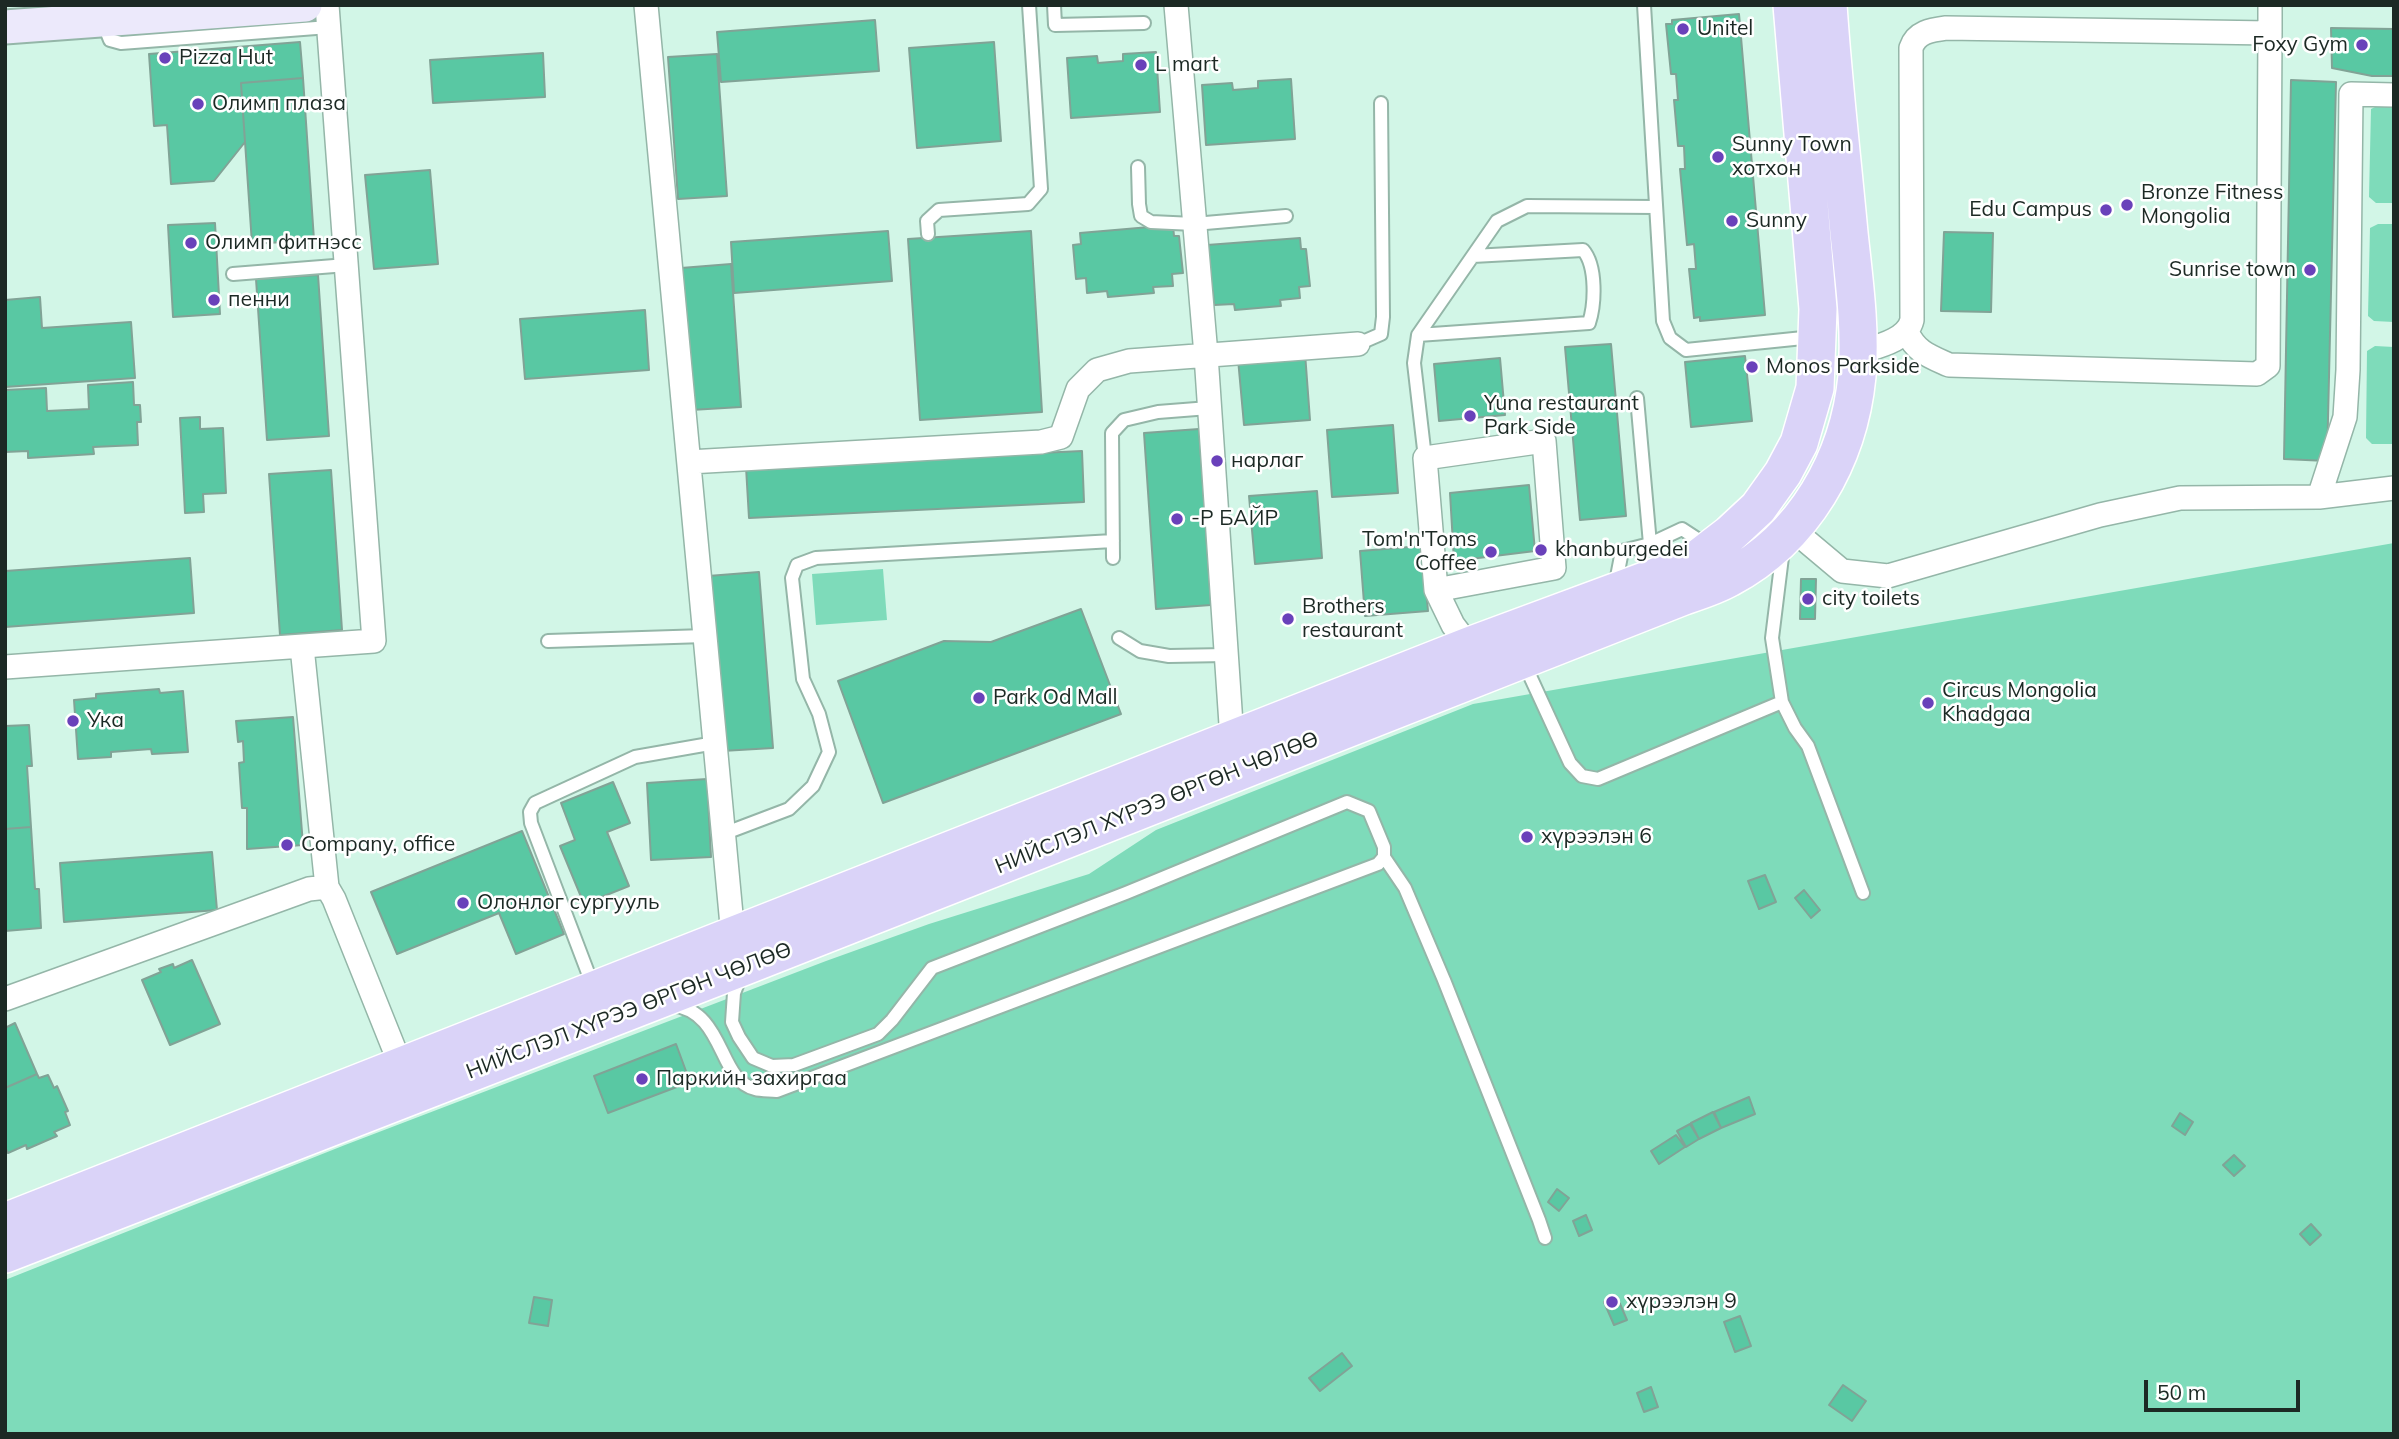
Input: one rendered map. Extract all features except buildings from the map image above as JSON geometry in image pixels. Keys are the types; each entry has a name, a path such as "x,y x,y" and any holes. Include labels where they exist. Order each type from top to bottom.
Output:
{"main road":[{"name":"НИЙСЛЭЛ ХҮРЭЭ ӨРГӨН ЧӨЛӨӨ","path":"5,1254 449,1064 595,990 739,951 1216,757 1469,646 1658,576 1700,557 1758,508 1783,473 1799,443 1815,387 1818,309 1792,5"},
{"name":"НИЙСЛЭЛ ХҮРЭЭ ӨРГӨН ЧӨЛӨӨ","path":"1216,757 1522,660 1728,579 1758,560 1788,534 1815,501 1836,464 1850,422 1857,375 1856,303 1828,5"},
{"path":"5,27 102,20 320,13"},
{"name":"НИЙСЛЭЛ ХҮРЭЭ ӨРГӨН ЧӨЛӨӨ","path":"5,1222 401,1066 449,1064 650,1003 739,951"}],"street":[{"path":"646,5 723,834 739,951"},
{"path":"1176,5 1206,355 1226,655 1216,757"},
{"path":"1907,332 1913,346 1949,365 2257,374 2268,366 2270,5"},
{"path":"5,667 374,642 348,265 320,13"},
{"path":"1857,353 1898,338 1911,327 1913,317 1911,48 1919,36 1927,31 1946,27 2270,33"},
{"path":"2319,497 2346,417 2351,94 2394,95"},
{"path":"689,462 1041,442 1061,438 1078,389 1097,370 1129,361 1358,344"},
{"path":"1436,590 1554,568 1544,441 1425,458 1436,590 1453,625 1469,646"},
{"path":"1788,534 1842,571 1888,576 2100,515 2180,498 2319,497 2394,488"},
{"path":"302,647 327,887 401,1066"},
{"path":"5,999 309,888 327,887"}],"lane":[{"path":"928,234 927,221 939,210 1028,204 1041,189 1029,5"},
{"path":"1054,5 1055,25 1144,23"},
{"path":"1644,5 1663,321 1670,338 1686,350 1817,337"},
{"path":"1358,344 1381,334 1383,317 1381,103"},
{"path":"1138,167 1139,204 1142,216 1151,222 1194,224 1286,216"},
{"path":"1425,458 1414,363 1418,335 1497,221 1527,206 1656,207"},
{"path":"1418,335 1588,323 1594,308 1590,258 1583,250 1473,256"},
{"path":"233,274 348,265"},
{"path":"1637,398 1650,544"},
{"path":"1113,558 1112,433 1124,421 1158,412 1209,408"},
{"path":"1614,592 1622,551 1650,544 1682,528 1711,549"},
{"path":"1788,534 1772,638 1782,702 1794,729 1808,747 1863,893"},
{"path":"723,834 789,809 813,786 829,752 819,713 803,679 792,578 797,565 816,558 1113,541"},
{"path":"548,642 705,636"},
{"path":"1119,638 1140,651 1169,656 1226,655"},
{"path":"1522,660 1570,763 1582,776 1598,779 1782,702"},
{"path":"595,990 531,823 530,812 535,803 635,757 715,743"},
{"path":"739,951 732,1022 739,1037 753,1058 772,1066 794,1065 878,1034 932,968 1126,893 1347,802 1369,811 1384,847 1384,857 1405,888 1469,1039 1545,1238"},
{"path":"650,1003 681,1006 703,1020 719,1041 733,1074 753,1089 777,1091 1378,864 1384,857"}],"green space":[{"path":"2394,104 2394,203 2376,203 2369,197 2371,109 2379,105"},
{"path":"2378,224 2394,224 2394,322 2374,321 2368,316 2370,228"},
{"path":"2375,346 2394,347 2394,444 2372,444 2366,438 2367,351"},
{"path":"2394,543 2394,1434 5,1434 5,1280 345,1145 826,961 929,924 1089,874 1156,830 1473,704"},
{"path":"883,569 887,620 816,625 812,574"}],"place":[{"name":"Unitel","path":"1683,29"},
{"name":"Foxy Gym","path":"2362,45"},
{"name":"Pizza Hut","path":"165,58"},
{"name":"L mart","path":"1141,65"},
{"name":"Олимп плаза","path":"198,104"},
{"name":"Sunny Town хотхон","path":"1718,157"},
{"name":"Bronze Fitness Mongolia","path":"2127,205"},
{"name":"Edu Campus","path":"2106,210"},
{"name":"Sunny","path":"1732,221"},
{"name":"Олимп фитнэсс","path":"191,243"},
{"name":"Sunrise town","path":"2310,270"},
{"name":"пенни","path":"214,300"},
{"name":"Monos Parkside","path":"1752,367"},
{"name":"Yuna restaurant Park Side","path":"1470,416"},
{"name":"нарлаг","path":"1217,461"},
{"name":"-Р БАЙР","path":"1177,519"},
{"name":"khanburgedei","path":"1541,550"},
{"name":"Tom'n'Toms Coffee","path":"1491,552"},
{"name":"city toilets","path":"1808,599"},
{"name":"Brothers restaurant","path":"1288,619"},
{"name":"Park Od Mall","path":"979,698"},
{"name":"Circus Mongolia Khadgaa","path":"1928,703"},
{"name":"Ука","path":"73,721"},
{"name":"хүрээлэн 6","path":"1527,837"},
{"name":"Company, office","path":"287,845"},
{"name":"Олонлог сургууль","path":"463,903"},
{"name":"Паркийн захиргаа","path":"642,1079"},
{"name":"хүрээлэн 9","path":"1612,1302"}]}
